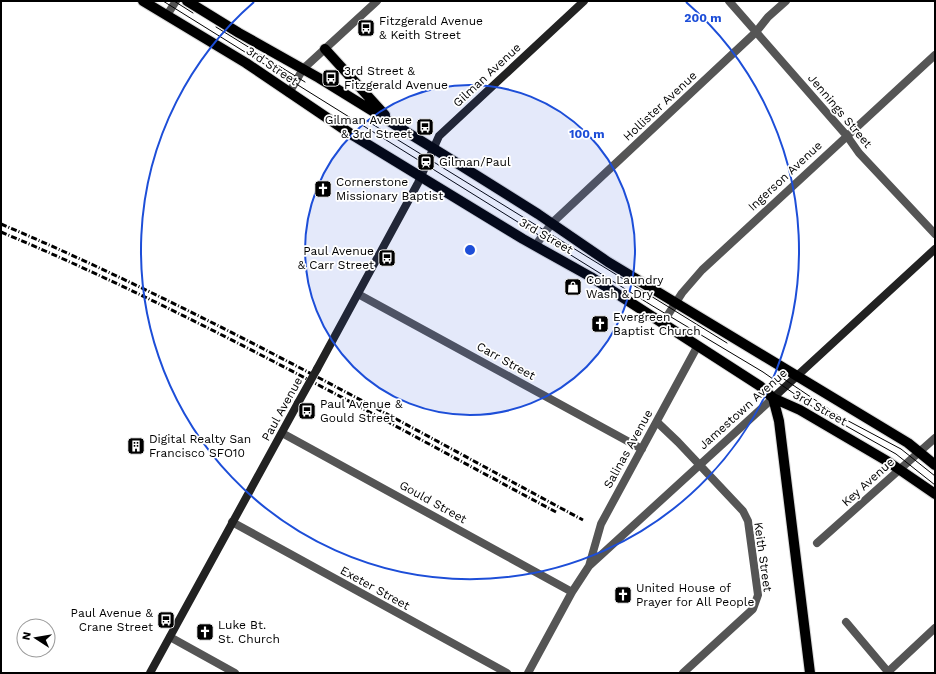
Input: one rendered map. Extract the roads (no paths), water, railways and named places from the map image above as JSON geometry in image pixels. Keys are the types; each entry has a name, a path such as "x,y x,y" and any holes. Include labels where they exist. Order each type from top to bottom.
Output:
{"main road":[{"name":"3rd Street","path":"143,1 246,63 354,136 535,246 591,277 697,347 760,386 772,398 800,410 901,470 935,494"},
{"name":"3rd Street","path":"187,1 239,34 303,69 433,148 552,223 608,262 745,346 798,375 908,443 935,465"},
{"name":"Gilman Avenue","path":"421,176 439,136 584,1"},
{"path":"325,49 393,124"},
{"name":"Paul Avenue","path":"150,673 421,176"},
{"name":"Jamestown Avenue","path":"772,398 935,249"},
{"path":"772,398 779,421 810,673"}],"street":[{"path":"167,15 176,1"},
{"path":"289,93 303,69 377,1"},
{"name":"Jennings Street","path":"729,1 847,136 859,153 935,234"},
{"name":"Hollister Avenue","path":"535,246 552,223 756,32 768,17 786,1"},
{"name":"Ingerson Avenue","path":"662,324 675,303 702,270 935,55"},
{"name":"Carr Street","path":"358,294 642,449"},
{"name":"Salinas Avenue","path":"589,566 601,524 697,347"},
{"name":"Jamestown Avenue","path":"572,592 589,566 772,398"},
{"name":"Keith Street","path":"657,422 743,511 748,521 758,594 753,609 683,673"},
{"name":"Gould Street","path":"282,433 572,592"},
{"name":"Key Avenue","path":"817,543 901,470 935,438"},
{"name":"Exeter Street","path":"232,522 507,673"},
{"path":"528,673 572,592"},
{"path":"846,622 889,672 935,628"},
{"path":"170,637 235,673"}],"tram line":[{"path":"163,1 651,305 763,372 816,409 896,454 935,485"},
{"path":"174,1 193,13"},
{"path":"216,27 305,82"},
{"path":"364,119 727,343"},
{"path":"781,377 839,416 901,449 935,476"}],"railway":[{"path":"1,224 76,257 149,292 295,365 583,520"},
{"path":"1,232 72,263 212,330 556,512"}],"place":[{"name":"Fitzgerald Avenue & Keith Street","path":"366,28"},
{"name":"3rd Street & Fitzgerald Avenue","path":"331,78"},
{"name":"Gilman Avenue & 3rd Street","path":"425,127"},
{"name":"Gilman/Paul","path":"426,162"},
{"name":"Cornerstone Missionary Baptist","path":"323,189"},
{"name":"Paul Avenue & Carr Street","path":"387,258"},
{"name":"Coin Laundry Wash & Dry","path":"573,287"},
{"name":"Evergreen Baptist Church","path":"600,324"},
{"name":"Paul Avenue & Gould Street","path":"307,411"},
{"name":"Digital Realty San Francisco SFO10","path":"136,446"},
{"name":"United House of Prayer for All People","path":"623,595"},
{"name":"Paul Avenue & Crane Street","path":"166,620"},
{"name":"Luke Bt. St. Church","path":"205,632"}]}
